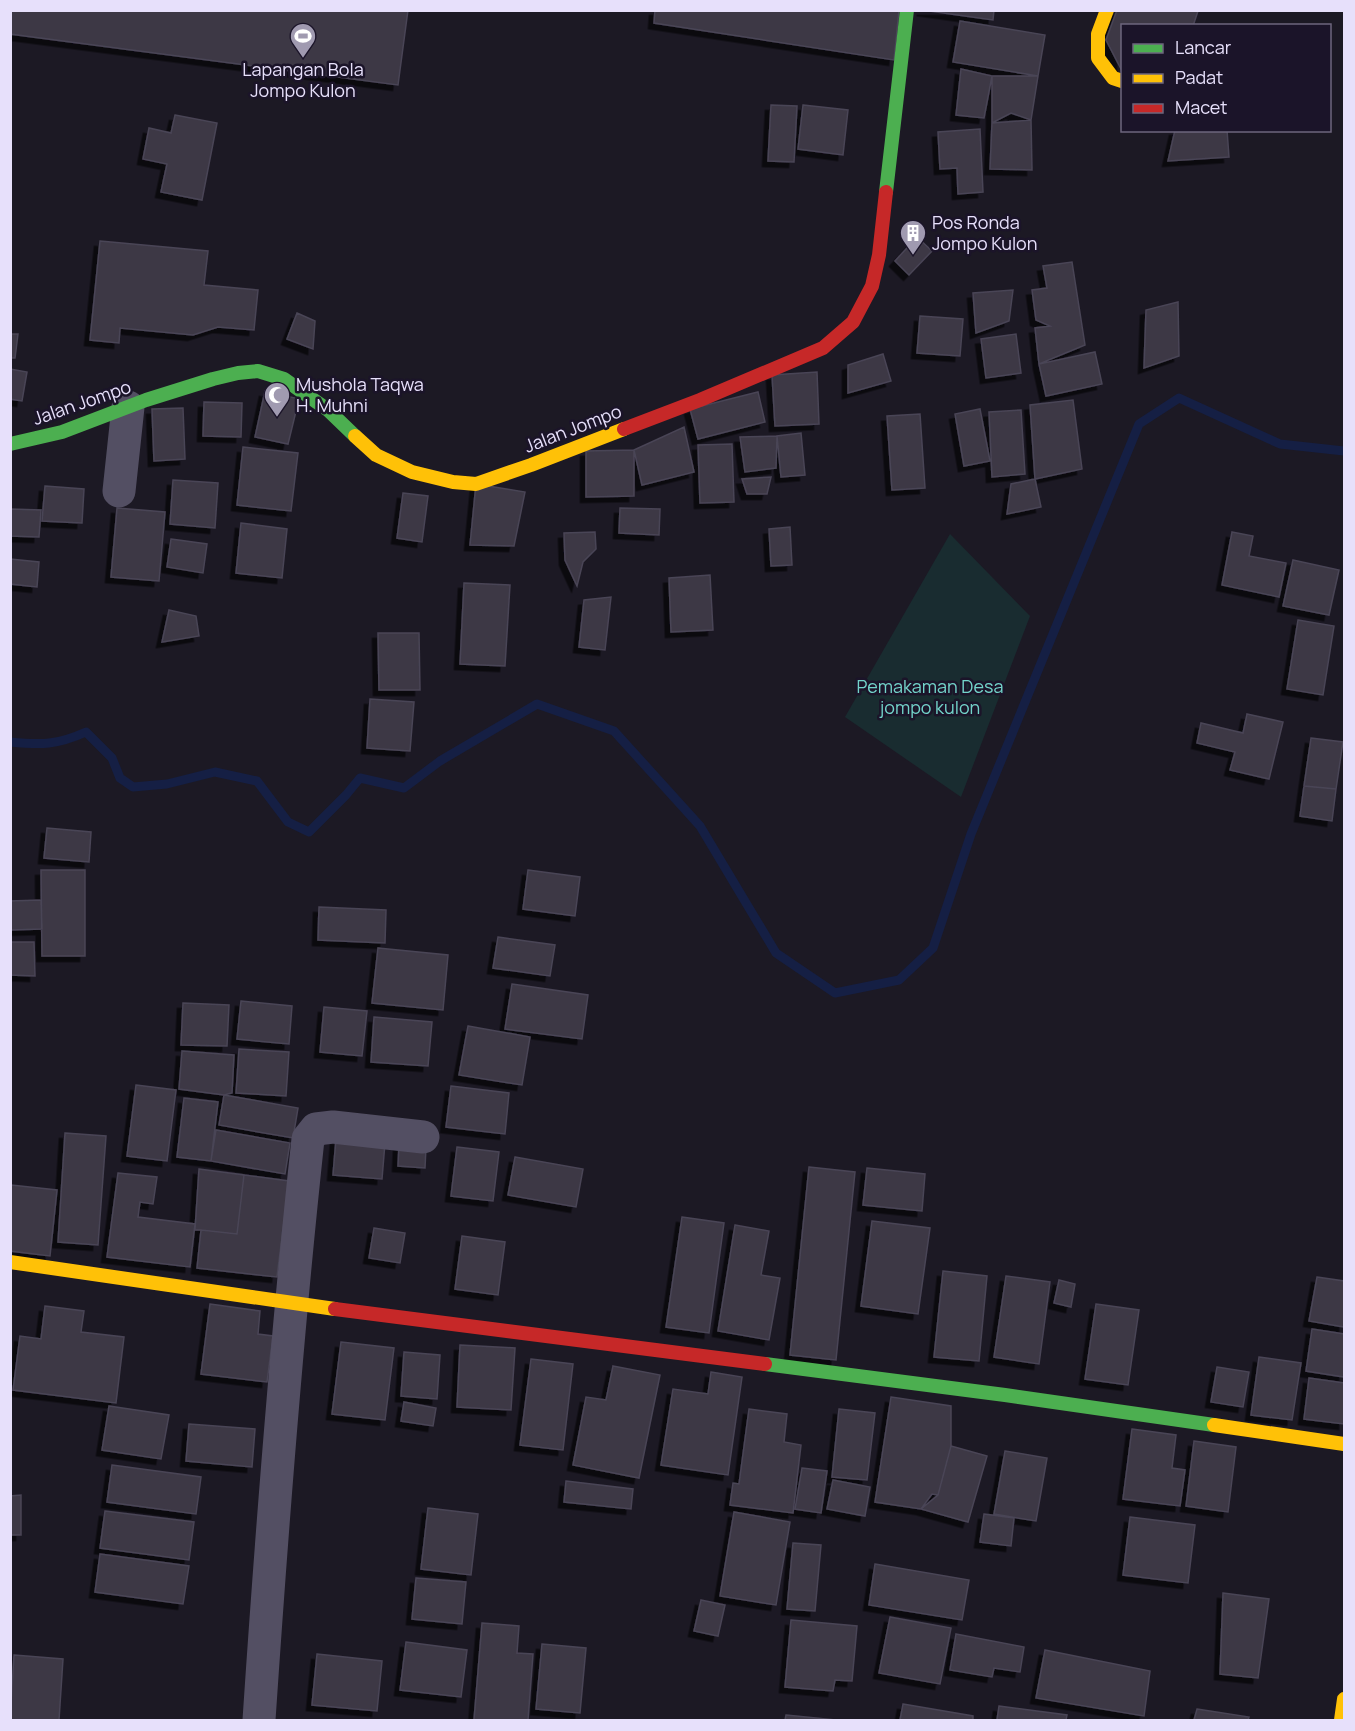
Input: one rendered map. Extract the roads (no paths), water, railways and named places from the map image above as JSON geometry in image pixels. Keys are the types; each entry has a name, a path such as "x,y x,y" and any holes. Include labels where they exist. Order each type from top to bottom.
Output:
{"street":[{"name":"Jalan Jompo","path":"10,444 62,432 213,379 258,371 284,379 328,410 376,455 412,472 453,482 476,484 700,400 823,348 852,322 872,286 879,255 907,10"},
{"path":"1107,10 1098,34 1098,58 1113,78 1121,81"},
{"path":"119,491 128,407"},
{"path":"259,1720 290,1303 308,1139 316,1130 333,1127 423,1137"},
{"path":"10,1262 290,1303 948,1387 1344,1444"},
{"path":"1341,1720 1344,1699"}],"waterway":[{"path":"10,742 49,743 86,732 112,758 120,778 133,787 167,784 215,772 257,781 288,822 309,832 360,778 404,788 440,761 537,704 614,731 700,826 776,953 835,993 899,980 933,948 971,834 1139,424 1179,398 1280,444 1344,451"}],"place":[{"name":"Lapangan Bola Jompo Kulon","path":"303,59"},
{"name":"Pos Ronda Jompo Kulon","path":"913,256"},
{"name":"Mushola Taqwa H. Muhni","path":"277,418"}],"park label":[{"name":"Pemakaman Desa jompo kulon","path":"930,697"}]}
